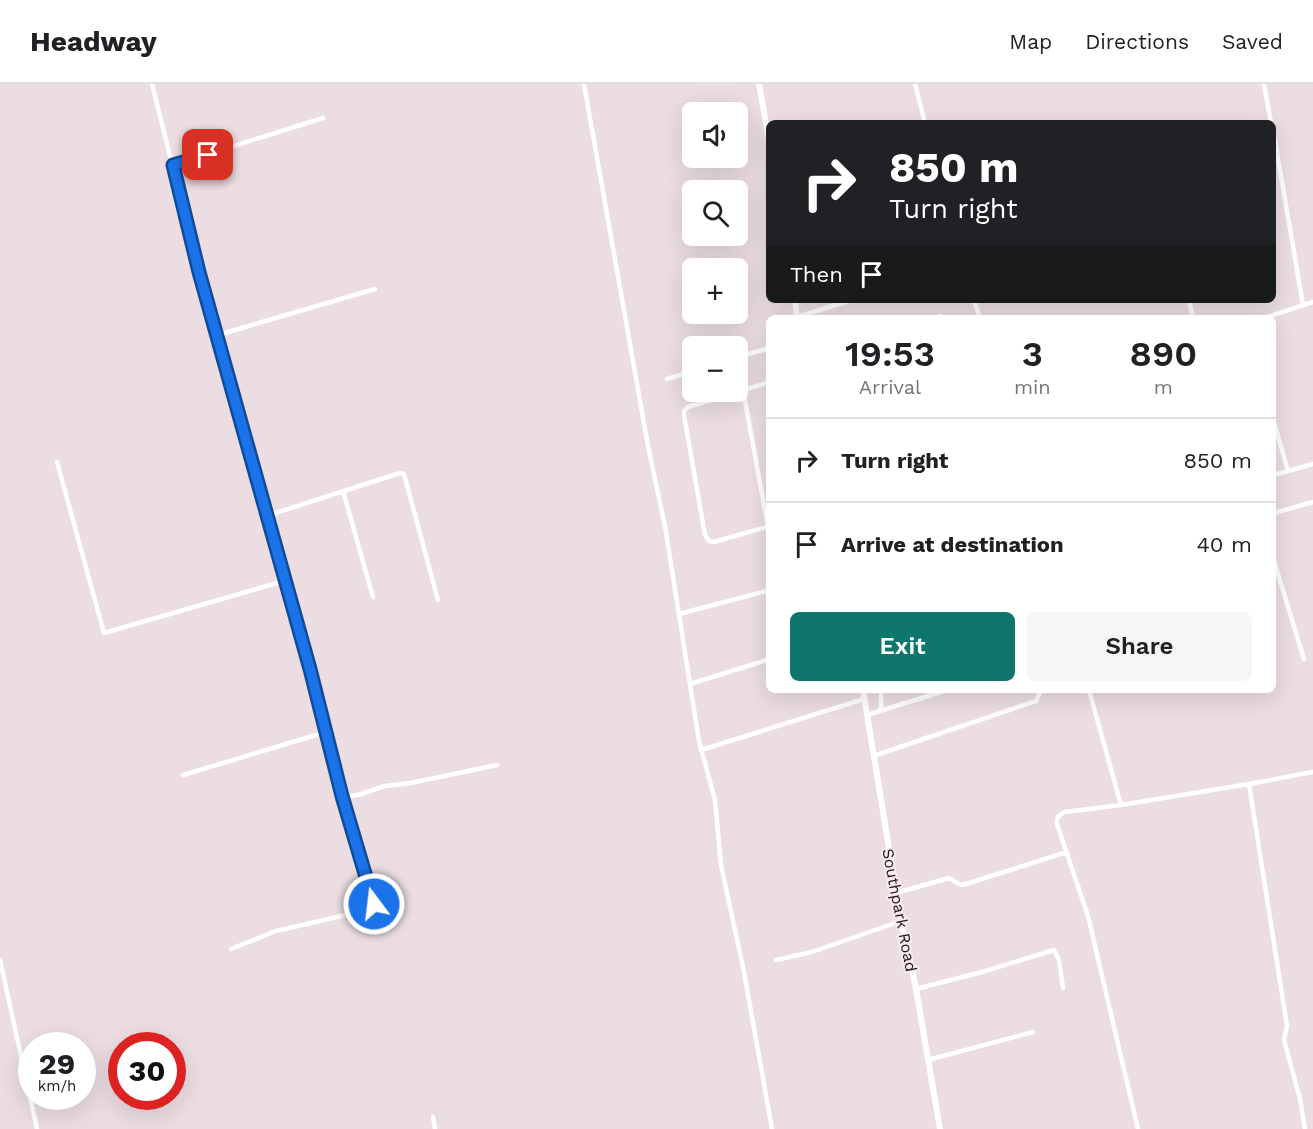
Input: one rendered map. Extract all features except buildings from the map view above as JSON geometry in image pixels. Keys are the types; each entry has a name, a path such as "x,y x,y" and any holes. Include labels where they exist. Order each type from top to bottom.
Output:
{"street":[{"path":"152,84 199,272 342,796 374,904 359,912 276,931 231,949"},
{"path":"584,84 679,614 701,750 715,800 722,865 772,1129"},
{"path":"759,84 766,123"},
{"path":"915,84 924,120"},
{"path":"1264,84 1270,120"},
{"path":"173,165 323,118"},
{"path":"1276,146 1304,305"},
{"path":"218,335 375,289"},
{"path":"1273,315 1313,302"},
{"path":"803,315 842,303"},
{"path":"748,354 766,349"},
{"path":"668,380 682,375"},
{"path":"748,389 766,383"},
{"path":"704,402 688,407 684,411 705,535 709,541 714,542 766,528"},
{"path":"745,402 766,511"},
{"path":"1276,429 1288,471"},
{"path":"57,462 104,633 284,581"},
{"path":"1276,474 1313,464"},
{"path":"266,516 400,473 404,474 438,600"},
{"path":"343,491 373,597"},
{"path":"1276,512 1313,502"},
{"path":"1276,568 1304,659"},
{"path":"679,614 766,591"},
{"path":"690,684 766,660"},
{"name":"Southpark Road","path":"863,693 896,893 916,989 940,1129"},
{"path":"881,693 881,711"},
{"path":"867,715 938,693"},
{"path":"873,756 1036,701 1040,693"},
{"path":"1090,693 1121,805"},
{"path":"701,750 864,699"},
{"path":"183,775 326,732"},
{"path":"342,796 358,795 385,786 411,783 497,765"},
{"path":"1138,1129 1088,916 1057,824 1059,814 1313,772"},
{"path":"1249,784 1287,1026 1284,1040 1300,1099 1305,1129"},
{"path":"896,893 949,878 961,885 966,884 1067,852"},
{"path":"776,960 812,952 901,921"},
{"path":"916,989 1054,950 1059,960 1063,988"},
{"path":"0,960 36,1129"},
{"path":"928,1060 1033,1032"},
{"path":"433,1117 435,1129"}],"route":[{"path":"208,155 173,165 199,272 310,669 346,813 374,904"}]}
